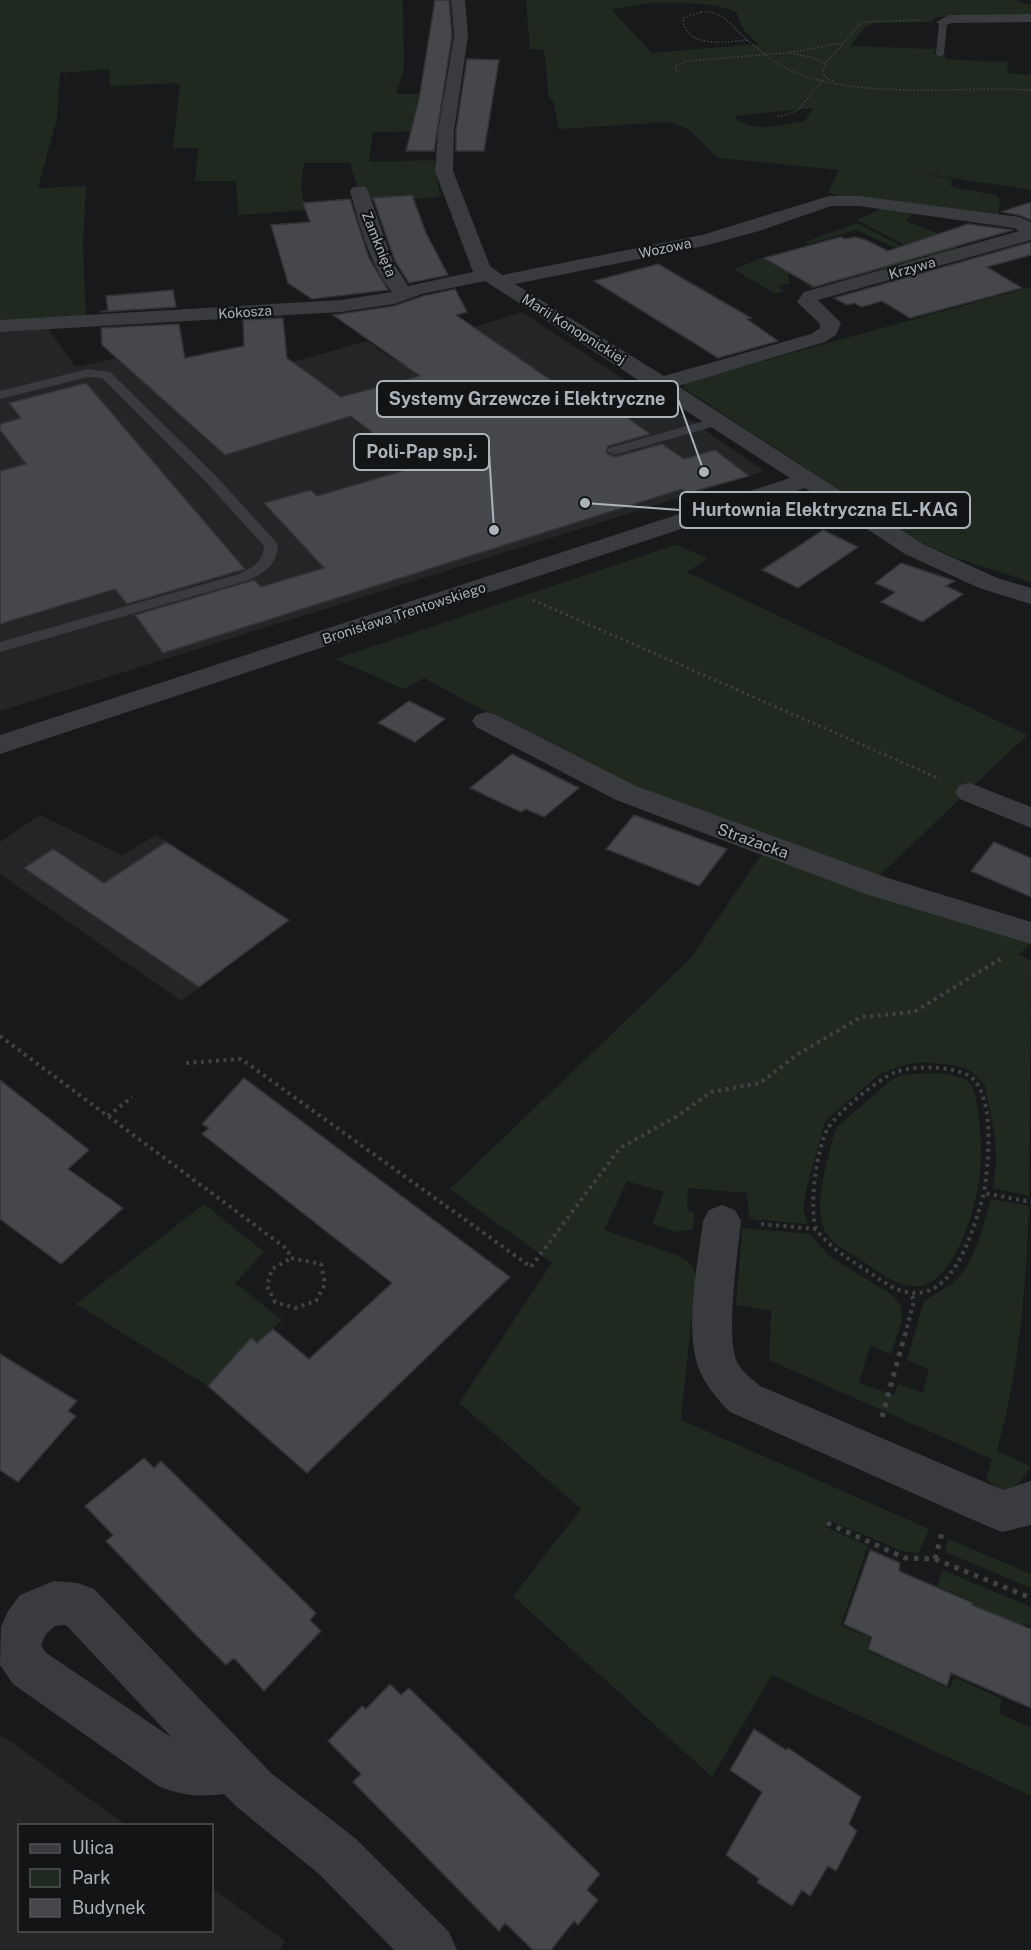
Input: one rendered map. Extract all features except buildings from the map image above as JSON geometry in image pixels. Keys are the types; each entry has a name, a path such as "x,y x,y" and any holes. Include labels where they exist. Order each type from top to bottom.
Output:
{"street":[{"path":"458,0 461,36 446,131 444,171 481,269 493,279"},
{"path":"947,21 1031,18"},
{"name":"Zamknięta","path":"359,191 381,257 398,290 405,293"},
{"name":"Wozowa","path":"493,279 704,240 752,227 829,201"},
{"name":"Krzywa","path":"661,384 818,338 830,331 831,323 809,307 807,302 811,296 1028,235 1030,232 1026,225 1019,223 859,201 829,201"},
{"name":"Kokosza","path":"0,326 37,326 330,306 369,302 405,293 493,279"},
{"name":"Marii Konopnickiej","path":"493,279 661,384 914,549 988,583 1031,596"},
{"name":"Bronisława Trentowskiego","path":"0,745 807,480"},
{"name":"Strażacka","path":"486,721 636,796 877,886 1031,933"},
{"path":"970,792 1031,818"},
{"path":"722,1221 713,1338 717,1363 728,1384 745,1399 1002,1511 1021,1508 1031,1501"},
{"path":"233,1768 254,1791 337,1856 431,1950"}],"lane":[{"path":"940,54 947,21"},
{"path":"0,395 88,373 106,375 211,479 271,545 271,553 262,567 241,578 0,647"},
{"path":"614,451 718,422"}],"path":[{"path":"747,40 710,41 690,37 684,33 681,25 683,18 691,14 702,12 724,16 747,40 777,65 823,81 933,89 1031,90"},
{"path":"778,117 797,111 823,81 826,64 852,30 862,22 870,20 947,21"},
{"path":"677,72 675,66 687,61 787,53 842,43"},
{"path":"787,53 814,58 826,64"},
{"path":"825,77 836,82"},
{"path":"532,599 970,792"},
{"path":"186,1063 241,1059 531,1267 620,1148 679,1115 711,1092 760,1083 798,1054 861,1017 914,1012 958,987 1006,955"},
{"path":"0,1036 287,1248 291,1258"},
{"path":"912,1068 942,1068 967,1075 975,1080 981,1094 988,1131 988,1161 984,1193 971,1236 960,1262 946,1279 929,1290 911,1294 886,1283 831,1247 816,1229 812,1214 813,1200 826,1131 834,1120 897,1072 912,1068"},
{"path":"108,1116 132,1097"},
{"path":"984,1193 1031,1202"},
{"path":"722,1221 816,1229"},
{"path":"291,1258 321,1264 325,1284 316,1301 296,1308 275,1302 267,1286 272,1269 291,1258"},
{"path":"872,1454 914,1301 911,1294"},
{"path":"827,1523 905,1558 935,1559 1031,1598"},
{"path":"935,1559 943,1529"}],"shaded area":[{"path":"522,312 640,390 692,421 764,471 0,711 0,331 48,328 75,367 138,354 189,384 285,364 367,341 392,359 435,346 474,327"},
{"path":"40,815 122,855 156,835 289,920 181,1001 0,874 0,842"},
{"path":"0,1734 125,1824 18,1824 18,1932 213,1932 213,1889 285,1941 280,1950 0,1950"}],"green space":[{"path":"0,0 403,0 404,68 396,94 443,94 435,131 373,132 369,162 434,160 440,197 362,202 350,163 304,163 301,187 306,210 238,215 236,181 195,181 198,148 173,148 180,83 110,86 109,69 60,73 57,118 38,188 86,186 83,246 86,319 0,324"},
{"path":"526,0 1016,0 1023,4 1031,4 1031,16 936,17 931,22 873,23 865,27 850,46 935,49 934,54 946,55 945,59 1007,62 1008,73 1031,75 1031,190 908,171 953,179 950,185 954,187 996,195 1000,200 998,216 844,198 830,193 829,190 839,170 718,158 688,129 669,122 559,129 553,100 549,99 544,50 530,49","holes":["652,3 696,3 728,9 737,13 745,31 759,44 652,53 611,9","813,108 805,121 777,126 749,125 734,116"]},
{"path":"885,207 915,211 906,221 952,239 945,241 963,250 931,259 857,220"},
{"path":"857,223 925,258 810,289 807,282 907,253 856,230 808,244 805,242"},
{"path":"776,253 785,258 790,283 778,286 784,291 775,294 734,269"},
{"path":"1031,287 1031,582 956,558 915,540 684,388 687,382"},
{"path":"675,545 708,558 687,572 1027,735 878,877 699,817 561,752 424,678 404,689 335,659"},
{"path":"763,852 1031,943 1018,955 1031,960 1029,1196 993,1188 996,1163 995,1135 985,1085 970,1070 924,1062 908,1064 881,1073 825,1121 803,1208 807,1224 749,1219 747,1193 688,1188 687,1210 694,1212 693,1229 677,1232 652,1224 664,1192 627,1181 604,1230 677,1255 690,1263 695,1272 681,1420 929,1529 919,1553 905,1552 828,1520 826,1527 868,1546 841,1625 870,1638 866,1650 950,1689 954,1677 1002,1699 999,1713 1031,1728 1031,1796 772,1675 712,1777 513,1596 581,1509 459,1403 552,1263 450,1189 691,958"},
{"path":"941,1073 964,1079 974,1091 981,1139 978,1187 969,1222 954,1257 931,1282 910,1286 888,1278 831,1240 823,1226 820,1214 822,1186 837,1127 890,1081 900,1076"},
{"path":"991,1199 1029,1206 1026,1268 1016,1360 997,1451 1031,1467 1016,1485 1005,1490 999,1489 986,1478 992,1459 769,1360 771,1311 736,1305 742,1228 810,1234 829,1256 892,1295 901,1307 902,1320 891,1354 870,1346 859,1383 894,1395 898,1384 923,1393 929,1369 907,1360 923,1304 952,1283 969,1263"},
{"path":"204,1204 264,1252 235,1283 282,1320 257,1343 251,1338 208,1386 76,1304"},
{"path":"948,1539 1031,1574 1031,1588 945,1552"},
{"path":"942,1570 1031,1607 1031,1626 1024,1624 1020,1640 970,1619 974,1602 937,1586"}],"place":[{"name":"Systemy Grzewcze i Elektryczne","path":"704,472"},
{"name":"Hurtownia Elektryczna EL-KAG","path":"585,503"},
{"name":"Poli-Pap sp.j.","path":"494,530"}]}
